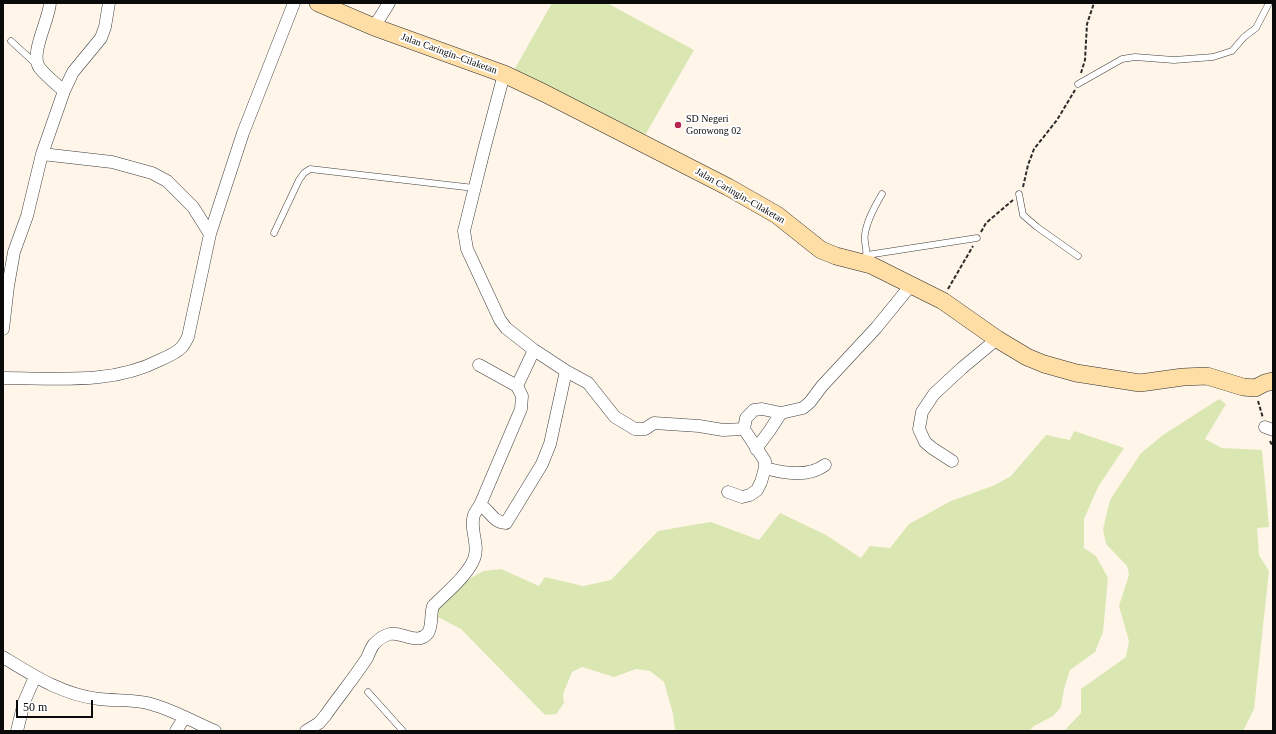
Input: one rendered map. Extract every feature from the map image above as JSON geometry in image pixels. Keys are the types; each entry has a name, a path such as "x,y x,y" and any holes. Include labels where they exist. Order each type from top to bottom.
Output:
{"street":[{"path":"50,3 49,13 38,46 37,57 39,66 64,91"},
{"path":"3,329 14,252 27,216 42,154 64,91 73,72 101,38 105,27 109,3"},
{"path":"3,378 96,378 122,375 146,368 181,348 188,337 210,234 243,133 294,3"},
{"name":"Jalan Caringin–Cilaketan","path":"318,3 374,27 504,74 544,92 728,187 778,215 822,250 836,256 866,259 911,285 943,301 997,339 1027,357 1044,364 1076,373 1140,383 1183,377 1207,376 1244,387 1255,388 1273,381"},
{"path":"374,27 389,3"},
{"path":"504,74 464,231 467,249 500,320 506,328 534,350 566,371 588,383 615,417 635,429 645,429 654,423 699,426 723,430 744,429"},
{"path":"42,154 112,162 152,173 167,181 194,207 210,234"},
{"path":"728,492 742,497 750,495 757,490 765,468 765,461 744,429 746,418 754,410 762,409 781,414 803,408 876,328 911,285"},
{"path":"952,461 925,442 919,429 922,412 934,394 997,339"},
{"path":"517,386 534,350"},
{"path":"306,731 325,716 367,658 374,644 391,634 414,638 422,637 427,634 430,628 433,606 465,573 474,558 476,551 473,519 474,514 480,505 521,409 522,396 517,386 479,365"},
{"path":"480,505 486,508 494,519 499,522 506,523 509,520 542,464 550,444 566,371"},
{"path":"756,449 781,414"},
{"path":"765,468 787,473 818,470 825,465"},
{"path":"3,657 35,677 70,693 98,699 149,703 167,708 184,718 215,731"},
{"path":"17,731 24,702 35,677"},
{"path":"176,731 184,718"}],"lane":[{"path":"1078,84 1122,59 1135,57 1174,60 1213,57 1232,50 1244,36 1256,28 1269,3"},
{"path":"11,41 39,66"},
{"path":"274,233 299,180 310,169 474,188"},
{"path":"882,194 873,210 864,235 866,259 977,238"},
{"path":"1019,194 1023,215 1036,227 1078,256"},
{"path":"368,692 403,731"}],"path":[{"path":"943,301 986,223 1019,194 1024,185 1028,165 1034,150 1057,120 1078,84 1085,60 1087,24 1094,3"}],"green space":[{"path":"552,3 607,3 694,50 644,137 513,72"},
{"path":"1219,399 1226,404 1205,439 1222,448 1262,450 1269,527 1257,528 1259,555 1269,571 1254,709 1243,731 1064,731 1081,713 1081,689 1126,657 1129,641 1119,606 1129,575 1127,566 1106,544 1103,529 1110,500 1141,453 1163,435"},
{"path":"1074,431 1124,448 1098,487 1084,519 1084,548 1096,556 1108,578 1103,632 1095,652 1070,670 1064,689 1061,707 1053,716 1034,726 1029,731 675,731 673,714 664,682 650,671 636,669 614,677 582,667 572,672 563,694 564,703 556,714 545,715 461,629 432,614 461,583 484,571 501,569 539,586 545,577 583,586 611,580 658,531 711,522 759,540 780,513 826,535 861,558 870,546 890,548 909,524 951,501 995,485 1011,476 1046,435 1070,440"}],"place":[{"name":"SD Negeri Gorowong 02","path":"678,125"}]}
